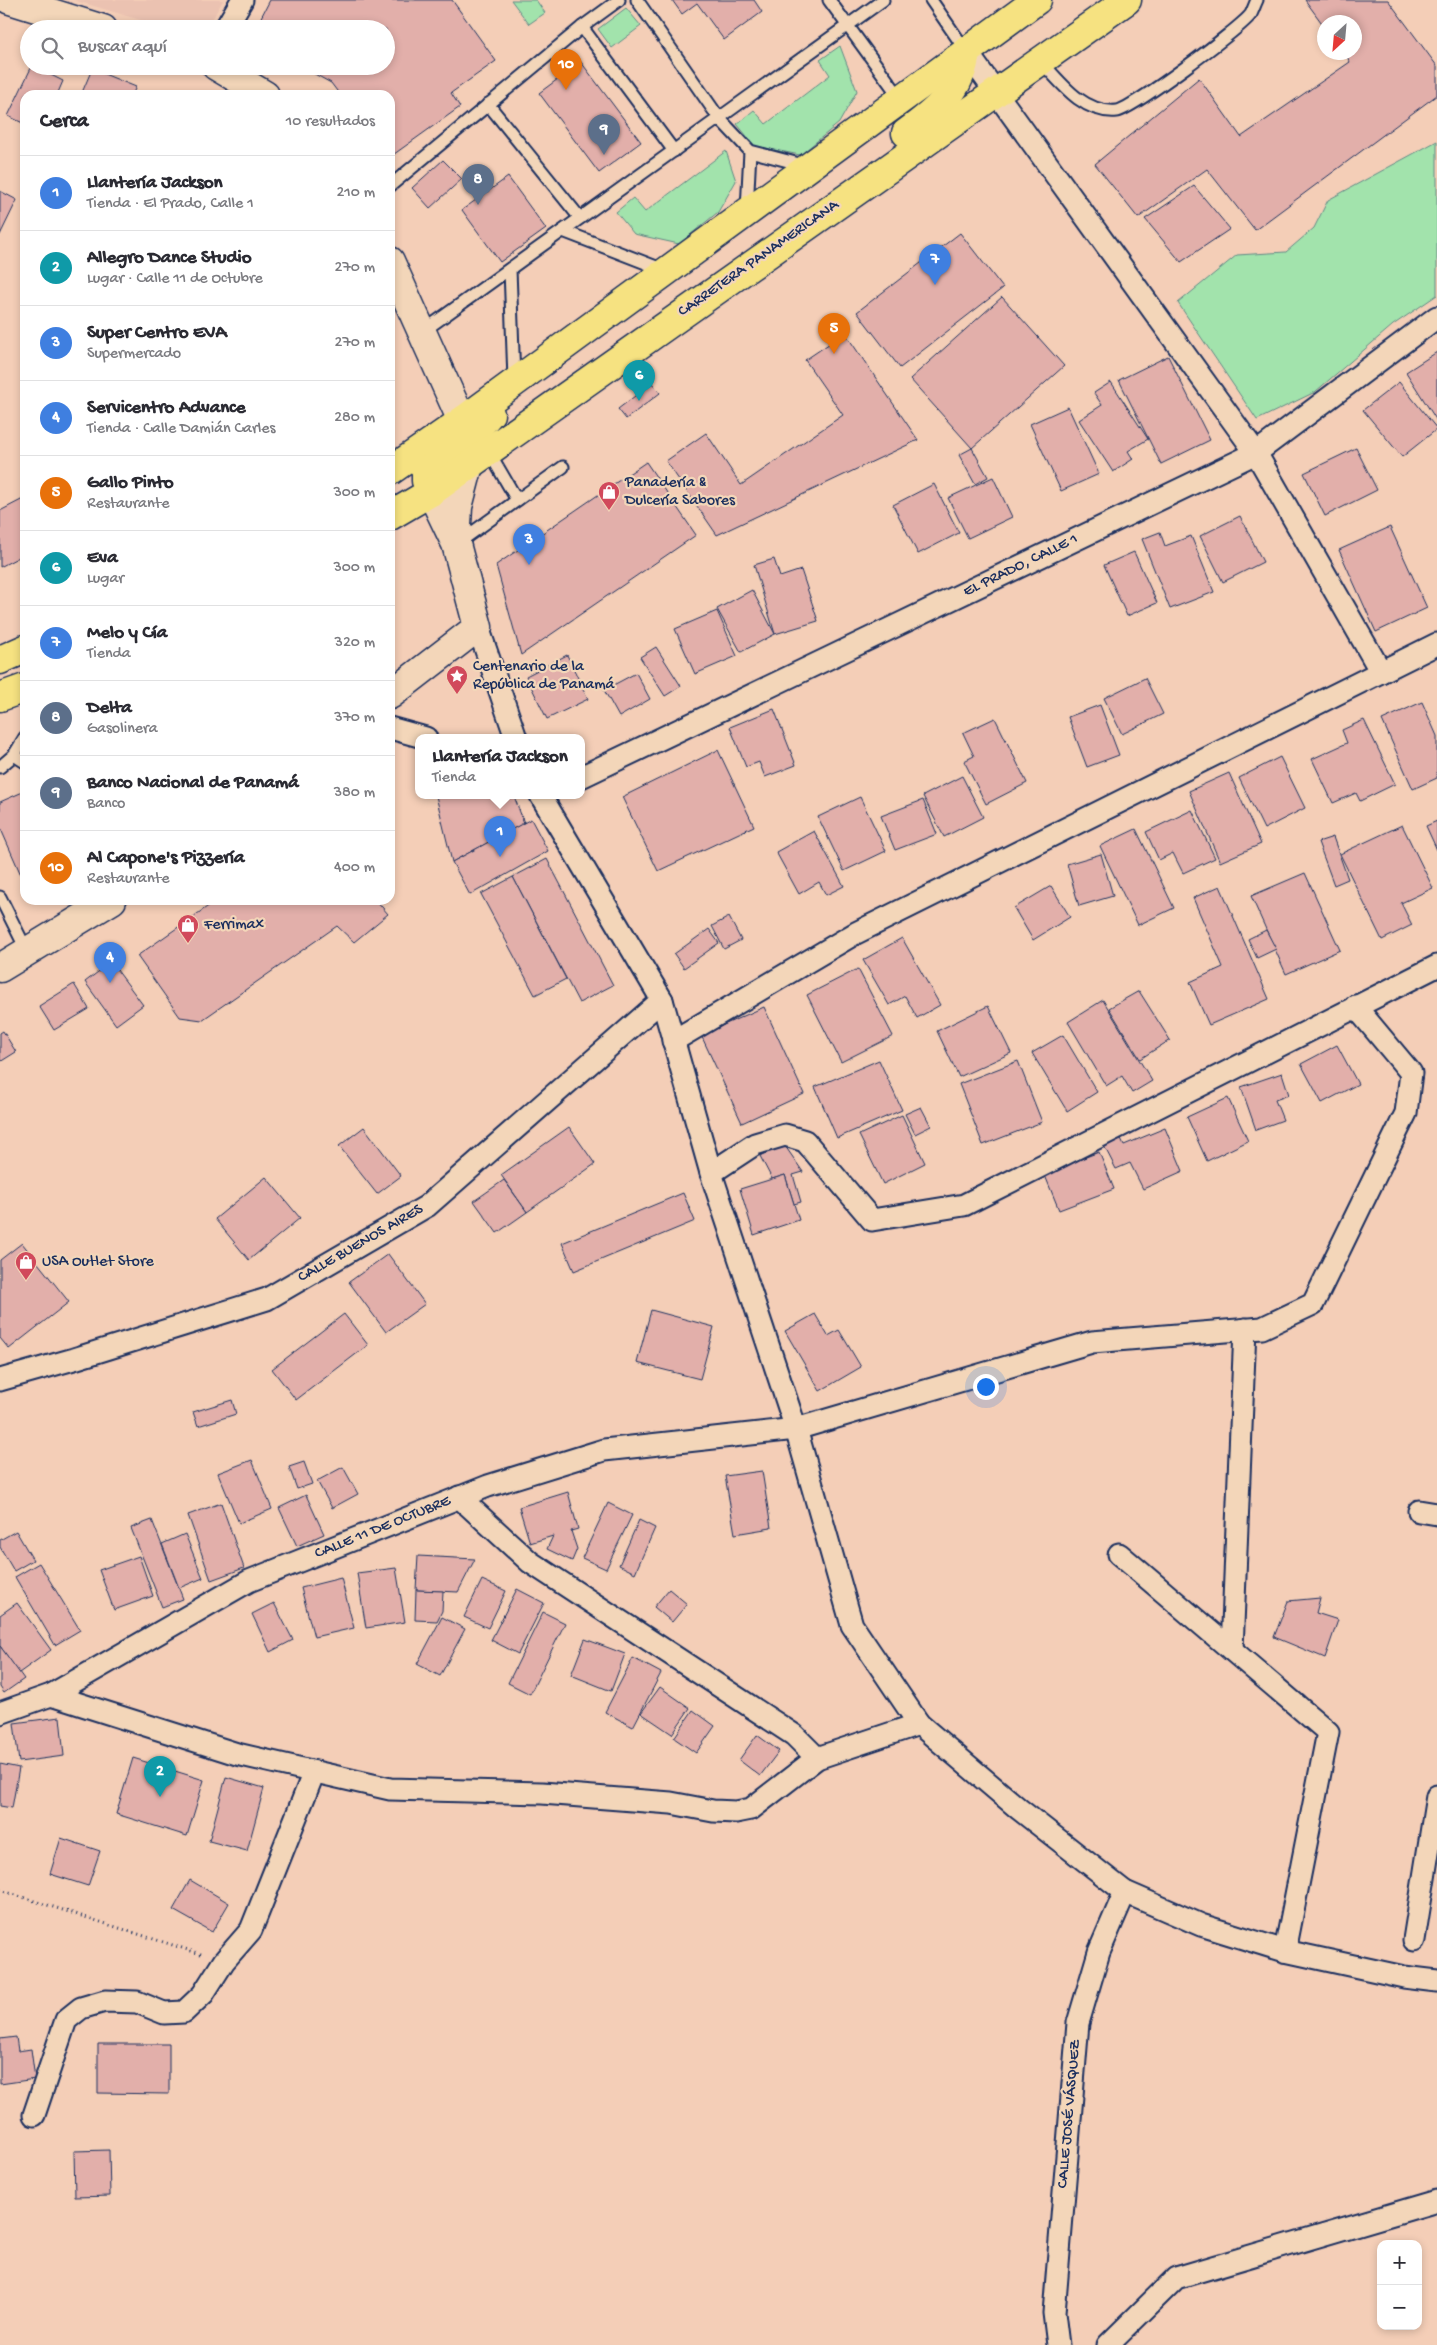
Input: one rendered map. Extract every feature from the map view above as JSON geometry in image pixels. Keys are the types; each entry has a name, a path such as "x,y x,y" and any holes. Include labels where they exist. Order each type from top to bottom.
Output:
{"highway":[{"path":"395,467 1037,0"},
{"name":"CARRETERA PANAMERICANA","path":"395,513 431,492 1127,0"},
{"path":"689,308 696,290 710,276 938,108 951,94 959,81 966,51"},
{"path":"431,492 426,481 426,471 468,439 494,409 511,384"},
{"path":"0,660 20,651"},
{"path":"0,697 20,690"}],"street":[{"path":"10,0 74,20"},
{"path":"230,20 242,0"},
{"path":"966,51 997,91 1256,452 1382,672"},
{"path":"231,75 257,90"},
{"path":"395,272 462,420"},
{"name":"EL PRADO, CALLE 1","path":"585,775 1256,452 1437,317"},
{"path":"456,544 458,507 478,458"},
{"path":"431,492 456,544 478,627 515,734"},
{"path":"395,691 478,627"},
{"path":"673,1041 856,933 1437,644"},
{"path":"395,729 415,735"},
{"path":"544,799 662,1000 711,1173 796,1429 852,1626 919,1724 1019,1809 1126,1892 1200,1925 1285,1951 1404,1978 1437,1981"},
{"path":"0,968 104,905"},
{"path":"711,1173 754,1144 785,1135 805,1141 872,1220 964,1206 1354,1006 1437,966"},
{"name":"CALLE BUENOS AIRES","path":"0,1380 267,1299 428,1206 662,1000"},
{"name":"CALLE 11 DE OCTUBRE","path":"0,1713 51,1695 249,1581 488,1486 604,1450 796,1429 1092,1342 1262,1328 1313,1304 1406,1113 1411,1073 1354,1006"},
{"path":"1232,1650 1245,1329"},
{"path":"459,1497 530,1562 794,1735 817,1758"},
{"path":"1119,1554 1328,1732 1285,1951"},
{"path":"51,1695 237,1754 390,1789 542,1793 671,1803 713,1811 736,1812 751,1809 817,1758 919,1724"},
{"path":"34,2115 66,2020 81,2008 105,2001 137,2002 164,2013 184,2012 203,1994 224,1961 251,1930 314,1772"},
{"path":"1414,1940 1437,1796"},
{"name":"CALLE JOSÉ VÁSQUEZ","path":"1058,2345 1054,2313 1078,2022 1099,1952 1126,1892"},
{"path":"1108,2345 1176,2278 1437,2201"}],"lane":[{"path":"395,182 582,27 619,0"},
{"path":"636,0 719,118 750,151 808,166"},
{"path":"829,0 901,99"},
{"path":"422,332 883,0"},
{"path":"931,0 966,51"},
{"path":"1040,60 1073,96 1095,108 1119,112 1146,96 1224,37 1250,14 1257,0"},
{"path":"582,27 674,151"},
{"path":"488,104 580,218"},
{"path":"747,211 750,151"},
{"path":"563,231 665,271"},
{"path":"510,269 511,384"},
{"path":"478,458 516,500"},
{"path":"456,544 563,467"},
{"path":"0,767 14,755 20,745"},
{"path":"14,755 20,759"},
{"path":"1,900 28,952"}],"path":[{"path":"0,1890 224,1961"}],"shaded area":[{"path":"74,0 223,0 212,20 140,20"}],"green space":[{"path":"511,0 536,0 545,13 529,24"},
{"path":"626,8 641,26 612,48 598,29"},
{"path":"840,46 857,91 839,123 800,155 755,146 737,124 754,110 766,124 830,75 820,60"},
{"path":"1437,141 1437,295 1393,325 1315,392 1257,420 1178,303 1237,255 1286,252 1314,228 1328,200"},
{"path":"726,151 736,181 718,212 679,244 634,234 616,212 633,198 645,212"}],"building":[{"path":"270,0 452,0 496,61 451,93 460,107 395,153 395,90 336,90 331,83 316,75 395,75 395,20 260,20"},
{"path":"672,0 754,0 762,12 724,40 697,3 682,14"},
{"path":"1305,0 1388,0 1437,66 1437,95 1255,230 1207,169 1138,218 1095,164 1199,78 1241,137 1350,62 1349,60 1362,60 1362,15 1317,16"},
{"path":"581,62 641,142 599,173 539,93"},
{"path":"28,75 51,75 63,81 59,90 20,90"},
{"path":"89,75 107,75 136,87 134,90 83,90"},
{"path":"20,91 20,122 8,116"},
{"path":"443,160 462,179 430,208 412,188"},
{"path":"508,177 546,229 500,262 462,210"},
{"path":"1194,186 1230,229 1181,262 1145,219"},
{"path":"0,191 17,200 0,235"},
{"path":"960,233 1003,288 900,368 857,312"},
{"path":"1002,297 1064,366 972,448 910,379"},
{"path":"845,333 918,440 717,535 666,461 706,433 741,485 843,415 805,360"},
{"path":"1437,352 1437,421 1406,372"},
{"path":"1168,356 1210,440 1161,464 1119,380"},
{"path":"1111,382 1148,439 1128,451 1133,459 1113,472 1079,420 1102,405 1094,393"},
{"path":"1399,382 1437,429 1402,457 1363,410"},
{"path":"652,383 660,393 626,419 618,409"},
{"path":"1068,407 1099,474 1061,491 1030,424"},
{"path":"972,448 988,477 975,484 959,455"},
{"path":"1356,448 1377,490 1325,516 1304,473"},
{"path":"646,462 696,535 521,655 496,565"},
{"path":"993,477 1012,517 968,538 948,498"},
{"path":"934,484 959,533 918,554 893,505"},
{"path":"20,501 20,557 0,567 0,511"},
{"path":"1240,516 1263,562 1223,582 1200,536"},
{"path":"1390,527 1427,608 1376,632 1339,550"},
{"path":"1160,532 1165,546 1191,536 1214,592 1170,609 1142,539"},
{"path":"1134,552 1157,603 1127,616 1104,565"},
{"path":"774,559 780,577 801,570 818,621 775,634 754,565"},
{"path":"752,590 775,634 741,652 717,609"},
{"path":"717,611 737,656 695,674 675,629"},
{"path":"656,647 681,686 665,696 640,657"},
{"path":"567,655 588,699 547,719 526,676"},
{"path":"636,673 650,699 619,717 604,690"},
{"path":"1145,678 1163,714 1122,734 1104,698"},
{"path":"1422,702 1437,736 1437,778 1413,789 1382,720"},
{"path":"1100,705 1119,755 1087,767 1068,717"},
{"path":"774,709 796,765 765,777 759,762 746,767 730,727"},
{"path":"995,718 1027,783 986,804 964,761 974,756 963,733"},
{"path":"1364,720 1395,784 1360,801 1356,793 1333,803 1312,759 1347,743 1342,730"},
{"path":"718,750 754,826 658,871 622,797"},
{"path":"1280,757 1305,808 1264,829 1239,778"},
{"path":"1229,773 1261,844 1220,862 1189,791"},
{"path":"962,776 983,817 944,837 923,796"},
{"path":"20,793 20,873 0,827 0,802"},
{"path":"860,797 886,851 844,871 818,817"},
{"path":"437,799 515,799 524,823 452,862"},
{"path":"923,800 937,834 895,850 881,816"},
{"path":"1192,810 1215,858 1183,873 1173,853 1159,860 1146,832"},
{"path":"531,819 548,851 470,895 452,862"},
{"path":"1437,821 1437,850 1426,826"},
{"path":"1402,825 1433,888 1401,903 1412,925 1382,940 1340,854"},
{"path":"1136,829 1174,908 1138,925 1100,846"},
{"path":"814,831 844,886 826,895 819,882 799,894 776,852"},
{"path":"1333,837 1348,879 1334,885 1318,842"},
{"path":"1101,854 1113,896 1079,906 1067,864"},
{"path":"547,859 613,985 579,1003 513,877"},
{"path":"1305,873 1340,950 1286,974 1251,896"},
{"path":"513,877 566,979 535,995 481,894"},
{"path":"1051,886 1070,917 1033,940 1014,908"},
{"path":"1220,886 1269,999 1209,1025 1190,982 1223,967 1193,898"},
{"path":"210,905 380,905 388,914 354,942 337,926 202,1020 180,1017 137,956"},
{"path":"729,917 741,940 724,949 712,926"},
{"path":"709,929 719,943 684,968 674,954"},
{"path":"1266,930 1276,949 1257,958 1248,939"},
{"path":"902,938 940,1005 917,1018 905,996 889,1005 863,960"},
{"path":"111,962 143,1005 116,1025 85,982"},
{"path":"858,969 893,1036 841,1062 807,995"},
{"path":"74,984 89,1009 54,1030 39,1006"},
{"path":"1139,991 1170,1040 1140,1059 1109,1008"},
{"path":"1103,1000 1152,1081 1132,1093 1122,1076 1106,1086 1068,1022"},
{"path":"988,1006 1011,1053 959,1077 937,1031"},
{"path":"764,1007 804,1094 742,1123 701,1035"},
{"path":"3,1031 16,1052 0,1062 0,1033"},
{"path":"1063,1035 1097,1092 1067,1111 1032,1053"},
{"path":"1337,1045 1358,1084 1322,1103 1301,1064"},
{"path":"879,1060 902,1110 837,1138 815,1087"},
{"path":"1018,1061 1042,1122 983,1145 959,1084"},
{"path":"1282,1073 1289,1095 1275,1100 1283,1120 1256,1130 1241,1087"},
{"path":"1228,1098 1248,1141 1207,1161 1187,1117"},
{"path":"921,1107 931,1126 915,1134 905,1114"},
{"path":"902,1115 925,1163 883,1184 859,1135"},
{"path":"364,1127 401,1176 377,1194 339,1146"},
{"path":"569,1127 595,1164 527,1212 501,1175"},
{"path":"1165,1128 1183,1171 1143,1189 1130,1163 1116,1169 1102,1142 1118,1132 1124,1145"},
{"path":"783,1143 803,1172 793,1175 801,1202 794,1204 785,1175 772,1179 760,1156"},
{"path":"1099,1152 1114,1189 1059,1210 1044,1173"},
{"path":"785,1175 799,1220 754,1235 740,1189"},
{"path":"266,1177 300,1218 249,1260 215,1219"},
{"path":"504,1180 527,1212 497,1233 474,1201"},
{"path":"683,1193 695,1221 574,1271 562,1243"},
{"name":"USA Outlet Store","path":"22,1243 69,1302 9,1349 0,1338 0,1260"},
{"path":"388,1254 425,1304 386,1332 349,1282"},
{"path":"651,1310 714,1327 700,1379 637,1363"},
{"path":"344,1314 368,1345 296,1400 272,1369"},
{"path":"815,1314 828,1336 839,1330 861,1367 820,1391 785,1331"},
{"path":"232,1400 236,1414 198,1426 193,1412"},
{"path":"252,1460 272,1509 239,1523 218,1473"},
{"path":"304,1462 312,1484 297,1489 289,1467"},
{"path":"343,1467 358,1494 332,1508 317,1481"},
{"path":"762,1471 771,1528 735,1534 725,1476"},
{"path":"568,1492 578,1529 571,1531 577,1549 572,1561 547,1549 553,1536 530,1543 519,1507"},
{"path":"306,1495 324,1534 297,1546 279,1508"},
{"path":"221,1503 244,1568 211,1580 188,1515"},
{"path":"608,1503 632,1515 606,1569 582,1558"},
{"path":"152,1520 183,1599 162,1607 131,1528"},
{"path":"639,1520 655,1528 635,1573 619,1565"},
{"path":"16,1531 33,1560 14,1571 0,1547 0,1540"},
{"path":"185,1534 203,1578 179,1588 162,1544"},
{"path":"139,1556 153,1596 114,1610 99,1570"},
{"path":"418,1556 475,1559 458,1592 416,1590"},
{"path":"39,1563 80,1630 55,1645 15,1577"},
{"path":"396,1568 405,1622 366,1628 357,1573"},
{"path":"341,1578 354,1628 314,1637 301,1588"},
{"path":"482,1580 506,1591 488,1628 464,1617"},
{"path":"517,1589 544,1603 518,1654 491,1640"},
{"path":"669,1589 687,1604 672,1622 654,1607"},
{"path":"416,1590 443,1591 442,1611 437,1621 415,1620"},
{"path":"1320,1598 1316,1613 1338,1620 1325,1658 1274,1637 1288,1601"},
{"path":"17,1603 51,1650 19,1673 0,1646 0,1615"},
{"path":"274,1603 293,1640 270,1652 252,1614"},
{"path":"543,1612 565,1623 530,1694 508,1683"},
{"path":"442,1617 465,1629 440,1676 417,1664"},
{"path":"585,1639 625,1654 611,1691 571,1675"},
{"path":"0,1646 24,1679 4,1693 0,1687"},
{"path":"633,1658 661,1673 633,1727 605,1712"},
{"path":"660,1687 690,1708 672,1734 641,1713"},
{"path":"693,1710 715,1726 696,1753 674,1738"},
{"path":"60,1717 64,1756 19,1762 14,1723"},
{"path":"757,1735 779,1751 760,1776 739,1760"},
{"path":"133,1758 204,1780 187,1836 116,1814"},
{"path":"0,1764 19,1768 12,1808 0,1806"},
{"path":"226,1777 264,1788 247,1851 209,1841"},
{"path":"61,1838 100,1851 88,1886 50,1874"},
{"path":"190,1880 229,1903 212,1932 173,1910"},
{"path":"16,2037 18,2051 31,2049 35,2079 0,2084 0,2039"},
{"path":"98,2044 169,2044 169,2094 98,2093"},
{"path":"109,2150 110,2196 75,2197 74,2151"}],"place":[{"name":"Al Capone's Pizzería","path":"566,90"},
{"name":"Banco Nacional de Panamá","path":"604,155"},
{"name":"Delta","path":"478,205"},
{"name":"Melo y Cía","path":"935,285"},
{"name":"Gallo Pinto","path":"834,354"},
{"name":"Eva","path":"639,401"},
{"name":"Panadería & Dulcería Sabores","path":"609,511"},
{"name":"Super Centro EVA","path":"529,565"},
{"name":"Centenario de la República de Panamá","path":"457,695"},
{"name":"Llantería Jackson","path":"500,857"},
{"name":"Ferrimax","path":"188,944"},
{"name":"Servicentro Advance","path":"110,983"},
{"name":"USA Outlet Store","path":"26,1281"},
{"name":"Allegro Dance Studio","path":"160,1797"}]}
